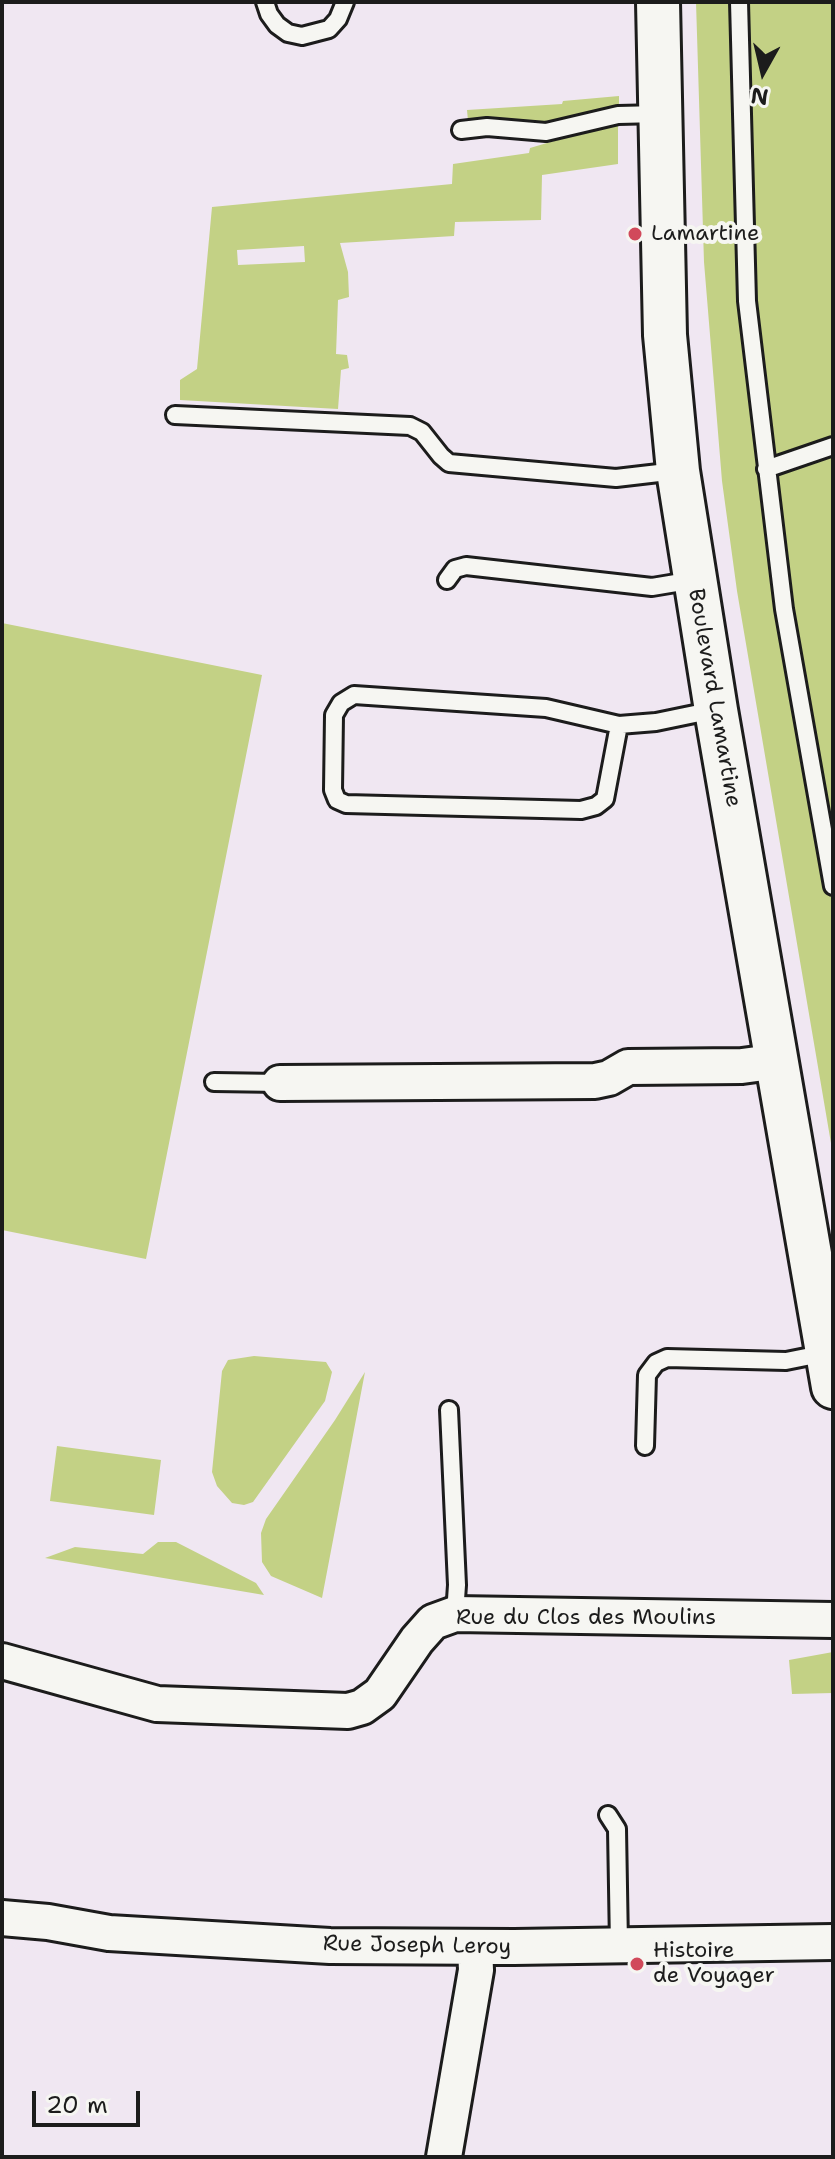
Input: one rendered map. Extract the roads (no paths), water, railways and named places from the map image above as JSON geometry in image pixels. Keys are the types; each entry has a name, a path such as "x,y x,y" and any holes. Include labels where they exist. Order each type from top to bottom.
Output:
{"street":[{"name":"Boulevard Lamartine","path":"658,2 665,335 678,471 716,710 831,1361"},
{"path":"280,1083 595,1081 609,1078 628,1067 742,1066 779,1061"},
{"name":"Rue du Clos des Moulins","path":"2,1661 157,1704 348,1711 362,1707 380,1694 433,1622 455,1614 833,1620"},
{"name":"Rue Joseph Leroy","path":"2,1918 48,1922 109,1933 330,1946 833,1942"},
{"path":"444,2157 476,1970 475,1947"}],"lane":[{"path":"265,2 277,25 288,33 302,36 329,29 338,19 345,2"},
{"path":"645,1446 647,1375 656,1363 667,1358 831,1361 746,849 682,422 669,195 666,2"},
{"path":"739,2 747,301 784,609 833,886"},
{"path":"461,130 487,127 546,132 618,115 660,114"},
{"path":"175,415 410,426 422,432 449,463 616,478 678,471"},
{"path":"766,469 833,446"},
{"path":"447,580 455,569 466,566 652,587 694,580"},
{"path":"619,725 605,799 596,806 581,810 346,804 337,800 333,790 334,715 341,703 354,695 546,708 619,725 656,722 716,710"},
{"path":"214,1082 280,1083"},
{"path":"449,1410 457,1585 455,1614"},
{"path":"608,1815 617,1829 619,1945"}],"place":[{"name":"Lamartine","path":"635,234"},
{"name":"Histoire de Voyager","path":"637,1964"}]}
